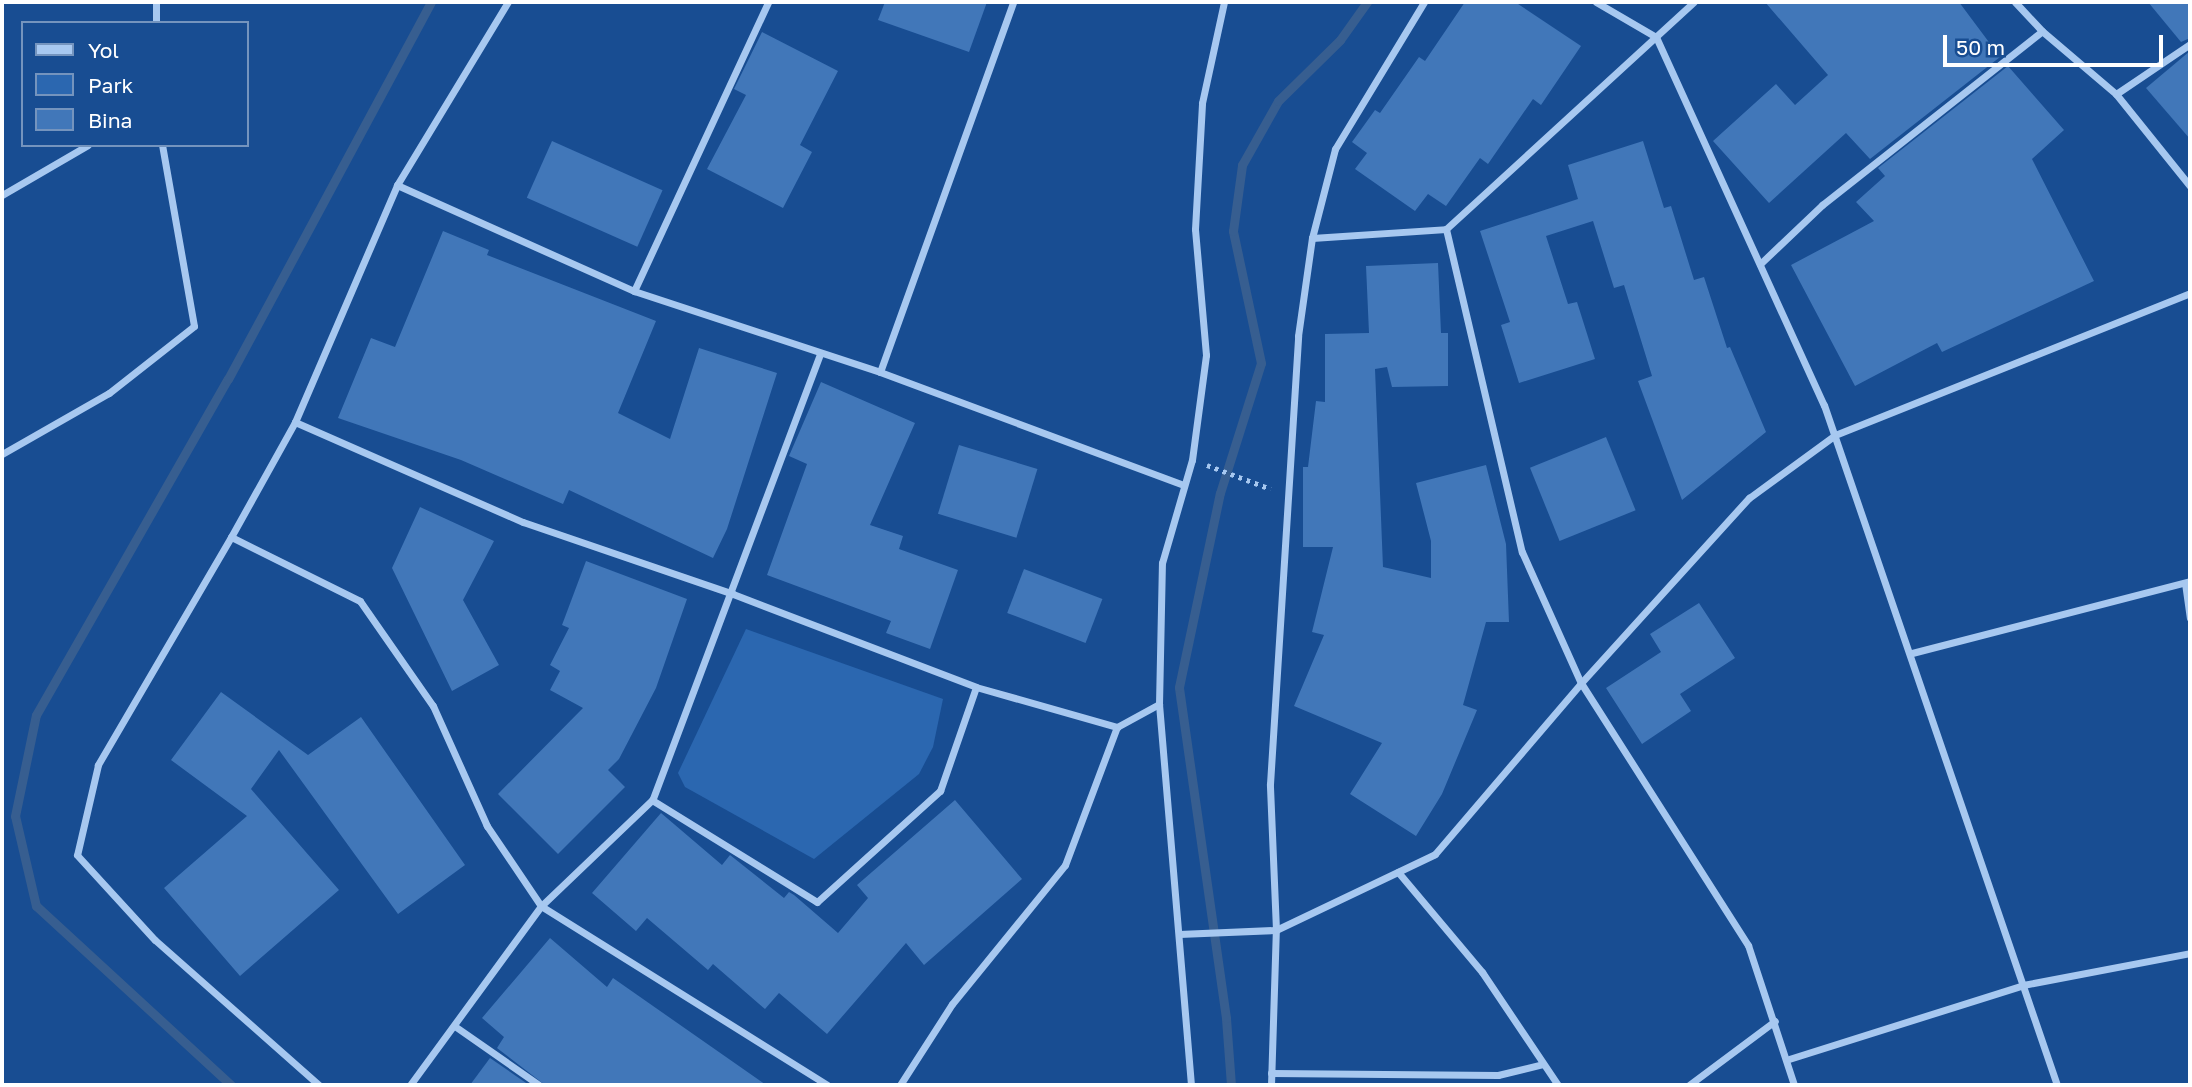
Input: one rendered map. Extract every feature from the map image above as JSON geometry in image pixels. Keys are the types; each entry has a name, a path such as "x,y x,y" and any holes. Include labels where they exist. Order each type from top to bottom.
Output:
{"street":[{"path":"156,2 156,21"},
{"path":"319,1085 155,940 77,855 98,765 295,422 397,185 508,2"},
{"path":"634,292 768,2"},
{"path":"880,372 1013,2"},
{"path":"1191,1085 1159,704 1162,563 1192,460 1206,355 1195,229 1202,103 1224,2"},
{"path":"1270,1085 1276,930 1270,784 1298,336 1312,238 1335,149 1424,2"},
{"path":"1596,2 1656,37 1835,435 1912,653 2057,1085"},
{"path":"1312,238 1446,229 1694,2"},
{"path":"2015,2 2042,31 2116,94 2190,187"},
{"path":"1760,264 1822,205 2042,31"},
{"path":"2116,94 2190,44"},
{"path":"2,195 85,147"},
{"path":"2,454 109,393 194,326 162,147"},
{"path":"397,185 634,292 880,372 1185,485"},
{"path":"1446,229 1522,552 1581,683 1748,945 1788,1059 1794,1085"},
{"path":"1180,934 1204,936 1276,930 1435,854 1581,683 1749,498 1835,435 2190,293"},
{"path":"410,1085 456,1027 541,906 652,800 733,594 820,354"},
{"path":"295,422 523,522 733,594 976,687 1117,727"},
{"path":"231,537 360,601 432,706 487,826 541,906 828,1085"},
{"path":"1912,653 2188,582 2190,618"},
{"path":"652,800 817,902 940,791 976,687"},
{"path":"900,1085 952,1004 1065,864 1117,727 1159,704"},
{"path":"1398,872 1482,972 1558,1085"},
{"path":"1788,1059 2023,985 2190,953"},
{"path":"1689,1085 1775,1021"},
{"path":"456,1027 539,1085"},
{"path":"1271,1073 1499,1075 1543,1064"}],"path":[{"path":"1200,463 1280,493"}],"green space":[{"path":"746,629 943,699 933,747 919,774 814,859 685,787 678,773"}],"building":[{"path":"885,2 987,2 969,52 878,20"},
{"path":"1465,2 1515,2 1581,46 1541,105 1533,99 1488,164 1480,158 1446,206 1428,194 1415,211 1355,169 1367,153 1352,142 1375,110 1380,113 1419,57 1425,61"},
{"path":"1765,2 1959,2 2000,57 1870,159 1846,133 1769,203 1713,141 1776,84 1795,105 1828,75"},
{"path":"2148,2 2190,2 2190,38 2181,42"},
{"path":"762,32 838,71 800,145 812,152 783,208 707,169 746,95 734,89"},
{"path":"2190,51 2190,139 2146,88"},
{"path":"2008,66 2064,130 2032,159 2094,281 1942,352 1937,343 1855,386 1791,265 1874,221 1856,202 1885,176 1878,168"},
{"path":"552,141 663,190 637,247 527,198"},
{"path":"1643,141 1664,208 1671,206 1694,280 1704,277 1727,348 1730,347 1766,432 1682,500 1638,381 1652,376 1624,285 1614,288 1593,221 1546,236 1568,304 1577,302 1595,359 1519,383 1501,325 1510,322 1480,231 1578,199 1568,165"},
{"path":"443,231 489,250 487,255 656,321 618,413 670,439 699,348 777,373 727,529 713,558 569,490 563,504 461,460 338,418 371,338 395,347"},
{"path":"1438,263 1441,333 1448,333 1448,386 1392,387 1387,367 1375,369 1383,567 1431,578 1431,541 1416,483 1486,465 1506,544 1509,622 1486,622 1463,705 1477,710 1442,794 1416,836 1350,794 1382,743 1294,706 1324,635 1312,632 1333,547 1303,547 1303,467 1308,467 1316,401 1325,402 1325,334 1369,333 1366,266"},
{"path":"821,382 915,423 870,525 903,536 899,549 958,570 930,649 886,633 891,621 767,575 807,464 789,456"},
{"path":"1606,437 1636,510 1560,541 1530,468"},
{"path":"959,445 1037,469 1016,538 938,514"},
{"path":"420,507 494,541 463,600 499,665 452,691 392,568"},
{"path":"586,561 687,599 656,688 619,759 608,770 625,787 558,854 498,794 583,708 550,690 560,671 550,665 569,628 562,625"},
{"path":"1024,569 1102,599 1086,643 1007,613"},
{"path":"1699,603 1735,658 1680,694 1691,711 1642,744 1606,688 1661,652 1650,634"},
{"path":"221,692 308,755 361,717 465,865 398,914 279,750 251,789 339,890 240,976 164,888 247,816 171,760"},
{"path":"955,800 1022,879 924,965 906,943 827,1034 779,993 765,1009 713,964 708,970 647,918 636,931 592,893 661,813 722,865 730,855 784,898 789,892 794,895 838,933 868,898 857,885"},
{"path":"550,938 607,987 613,978 766,1085 545,1085 497,1048 504,1037 482,1018"},
{"path":"490,1058 529,1085 470,1085"}],"waterway":[{"path":"231,1085 36,906 15,816 36,715 228,379 431,2"},
{"path":"1231,1085 1226,1018 1179,687 1220,493 1261,363 1233,231 1242,165 1278,101 1340,40 1367,2"}]}
